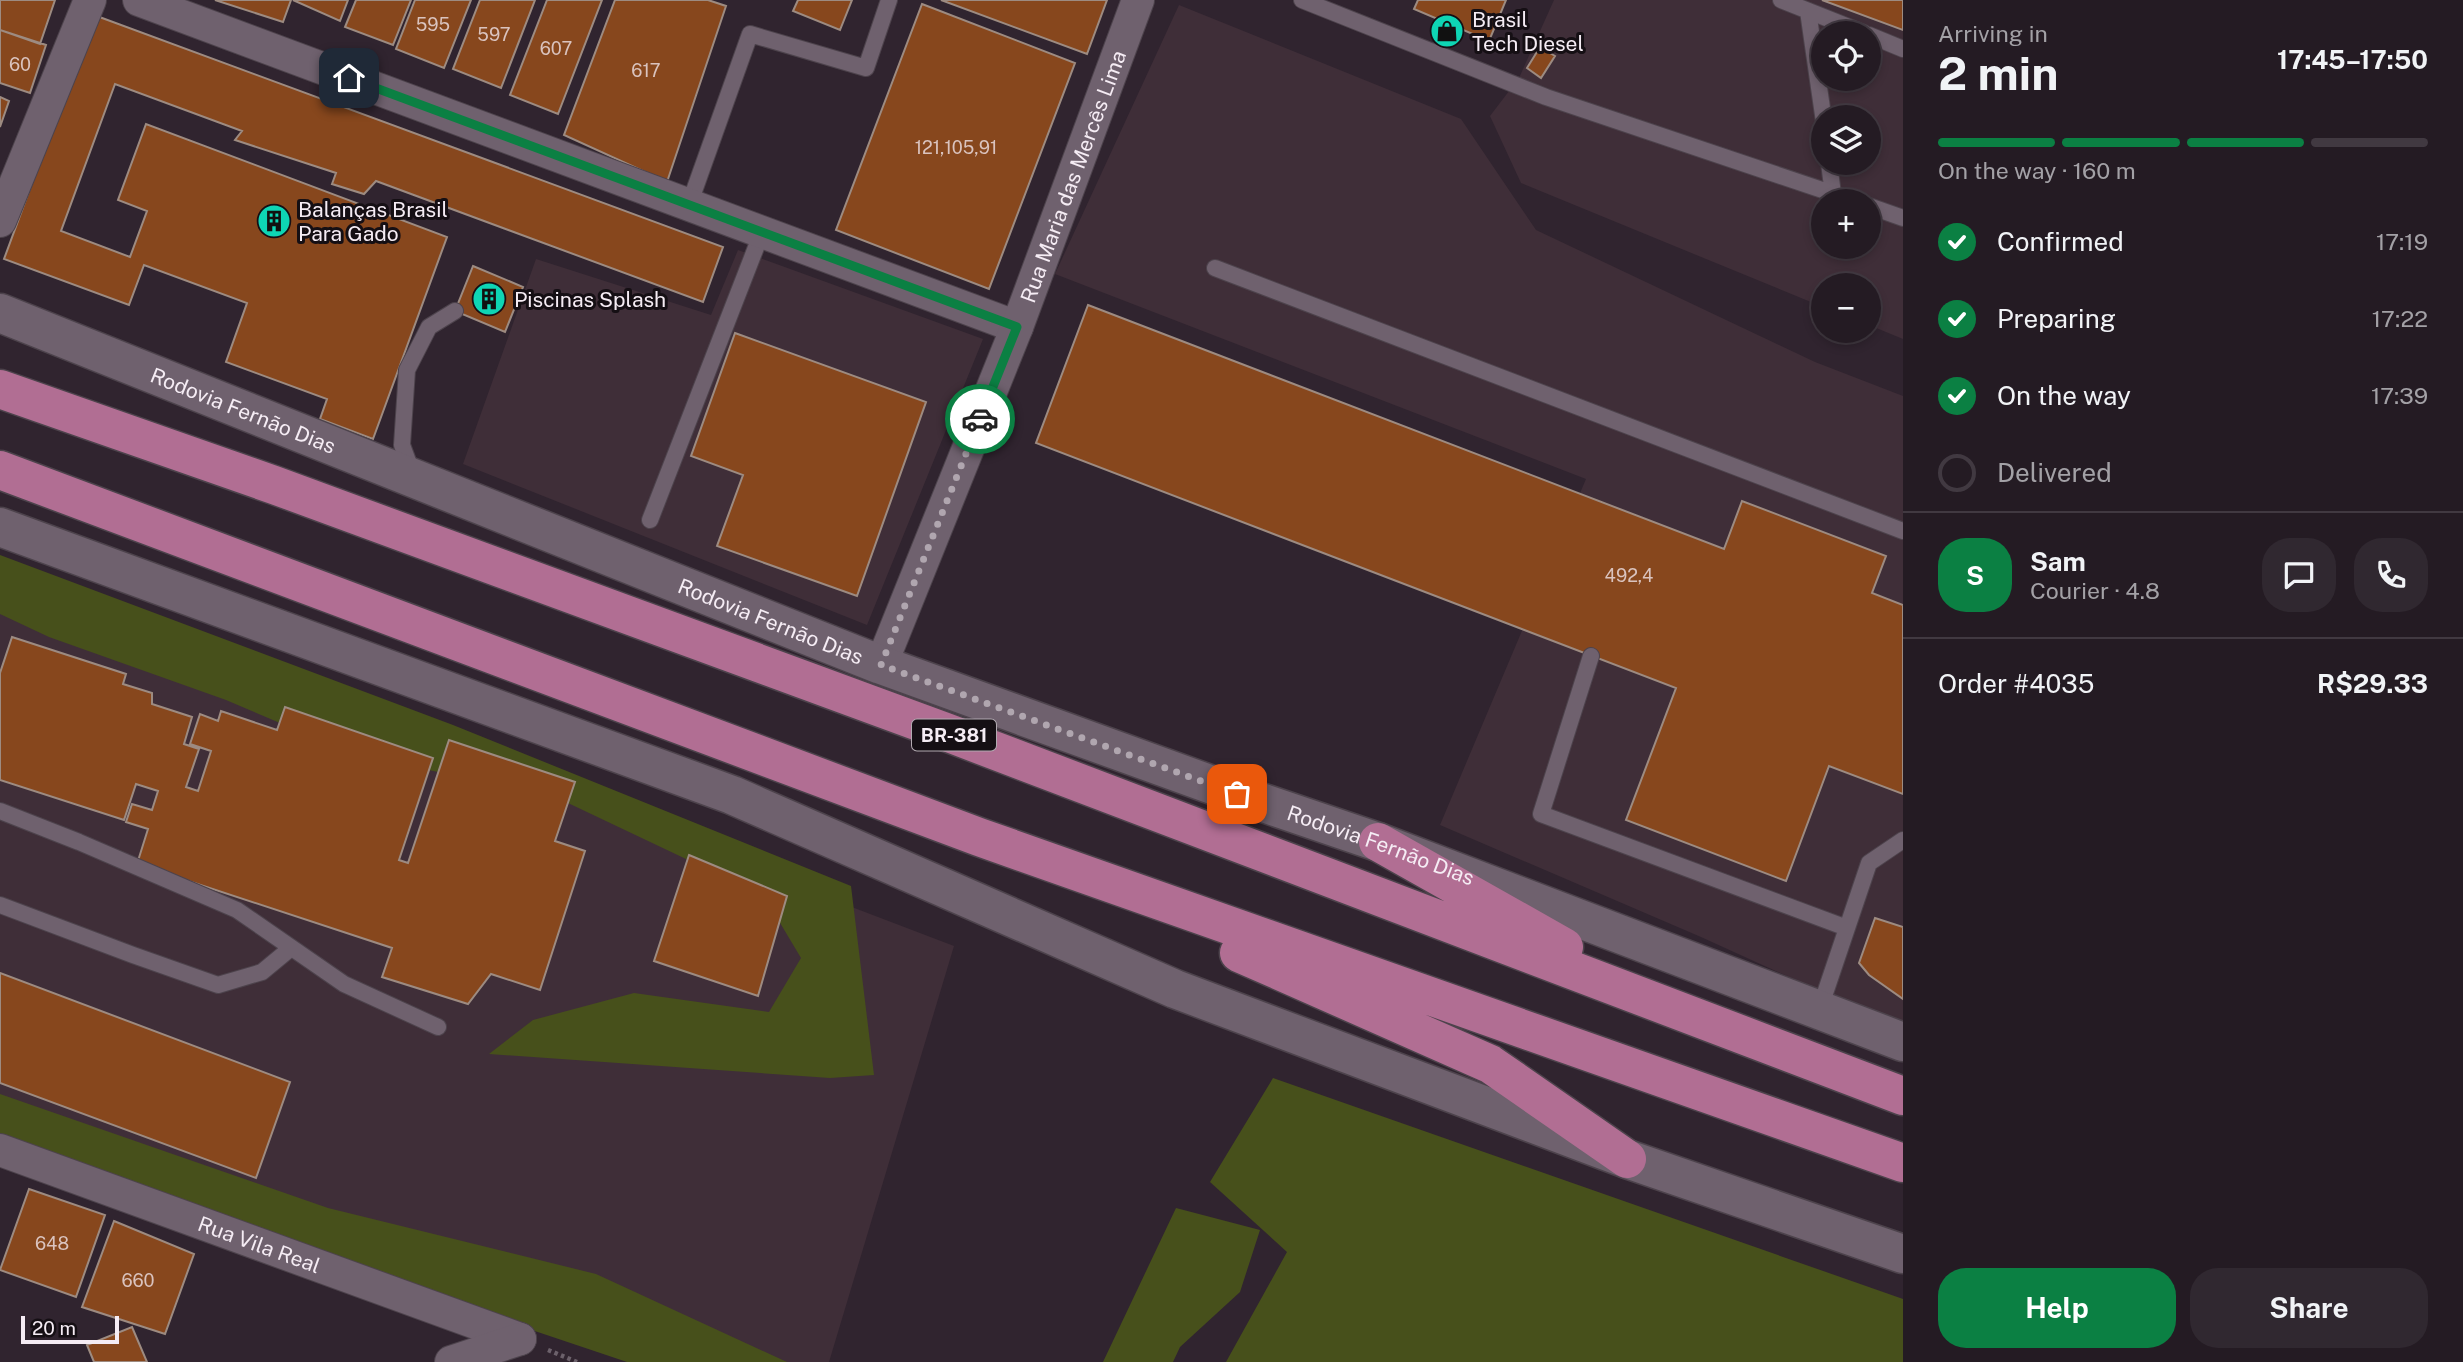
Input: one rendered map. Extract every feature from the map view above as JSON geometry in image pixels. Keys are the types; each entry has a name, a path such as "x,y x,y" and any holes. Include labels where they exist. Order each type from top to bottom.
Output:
{"highway":[{"name":"Rodovia Fernão Dias","path":"0,388 274,485 946,732 1903,1096"},
{"path":"0,470 965,832 1903,1163"},
{"path":"965,832 1490,1064 1627,1159"},
{"path":"1378,842 1676,1010"}],"main road":[{"name":"Rodovia Fernão Dias","path":"0,313 881,665 1378,842 1818,1012 1903,1042"},
{"path":"0,527 732,795 1175,989 1627,1159 1903,1254"}],"street":[{"path":"0,221 90,0"},
{"path":"139,0 1017,327"},
{"name":"Rua Maria das Mercês Lima","path":"881,665 1017,327 1138,0"},
{"name":"Rua Vila Real","path":"0,1150 520,1339 451,1362"}],"lane":[{"path":"689,205 750,34 866,68 890,0"},
{"path":"1302,0 1546,97 1818,189"},
{"path":"1781,0 1833,21"},
{"path":"1808,11 1822,105"},
{"path":"1881,40 1903,49"},
{"path":"1881,210 1903,218"},
{"path":"650,520 762,232"},
{"path":"1215,268 1903,531"},
{"path":"414,478 402,445 407,370 429,327 455,311"},
{"path":"1591,656 1541,814 1847,928"},
{"path":"0,811 237,910 344,984 438,1027"},
{"path":"1818,1012 1869,863 1903,840"},
{"path":"0,905 218,985 262,972 291,948"}],"shaded area":[{"path":"1554,0 1903,0 1903,339 1881,330 1881,273 1811,273 1811,302 1521,183 1490,116 1519,78"},
{"path":"1179,5 1461,119 1536,230 1815,362 1903,396 1903,1029 1701,937 1440,825 1586,479 1055,274"},
{"path":"738,250 983,339 867,625 463,464 536,259 711,315"},
{"path":"0,582 954,946 829,1362 702,1362 0,1121"}],"green space":[{"path":"0,555 453,725 851,886 874,1075 830,1078 489,1054 533,1020 634,993 769,1012 801,958 764,896 549,794 358,756 226,700 49,637 0,614"},
{"path":"1273,1078 1903,1299 1903,1362 1226,1362 1287,1252 1210,1182"},
{"path":"0,1094 328,1208 596,1274 787,1362 627,1362 225,1227 0,1147"},
{"path":"1176,1208 1260,1230 1240,1292 1180,1347 1173,1362 1103,1362"}],"building":[{"path":"0,0 55,0 40,44 0,30"},
{"path":"215,0 291,0 283,22"},
{"path":"293,0 348,0 340,21"},
{"path":"356,0 411,0 393,45 345,27"},
{"path":"415,0 471,0 444,68 396,49"},
{"path":"480,0 535,0 501,88 453,69"},
{"path":"547,0 602,0 558,114 510,95"},
{"path":"615,0 708,0 726,6 667,182 564,135"},
{"path":"798,0 852,0 840,30 793,11"},
{"path":"941,0 1107,0 1087,54"},
{"path":"1418,0 1506,0 1489,41 1414,9"},
{"path":"1822,0 1903,0 1903,30"},
{"path":"922,4 1075,63 989,289 836,230"},
{"name":"Balanças Brasil Para Gado","path":"94,15 723,247 703,302 376,181 364,194 332,184 336,173 235,140 242,131 115,84 61,231 130,257 147,211 118,200 146,124 447,237 373,439 320,419 327,399 226,362 247,303 144,265 129,305 4,259"},
{"path":"0,30 46,45 30,93 0,83"},
{"path":"1540,47 1555,56 1541,78 1527,68"},
{"path":"0,97 9,101 0,127"},
{"name":"Piscinas Splash","path":"473,266 523,287 505,332 455,311"},
{"path":"1088,305 1724,549 1742,501 1886,556 1872,593 1903,605 1903,794 1829,766 1786,881 1626,820 1676,688 1036,443"},
{"path":"735,333 926,402 857,596 717,546 743,475 691,456"},
{"path":"12,637 126,674 123,684 152,693 152,704 192,717 184,744 199,749 186,787 198,791 211,751 190,744 200,714 218,721 221,711 277,730 285,707 433,758 399,860 408,863 449,740 575,782 555,841 585,851 540,990 491,974 468,1004 382,977 392,948 137,864 148,829 126,822 132,804 152,810 158,791 136,784 124,820 0,780 0,673"},
{"path":"689,855 787,896 758,996 654,961"},
{"path":"1875,918 1903,927 1903,999 1869,975 1859,963"},
{"path":"0,973 290,1082 256,1178 0,1083"},
{"path":"29,1189 105,1215 76,1297 0,1270"},
{"path":"114,1221 194,1254 165,1334 82,1307"},
{"path":"132,1327 147,1362 94,1362 87,1345"}],"way so far":[{"path":"980,419 881,665 1237,794"}],"place":[{"name":"Brasil Tech Diesel","path":"1447,31"},
{"name":"Balanças Brasil Para Gado","path":"274,221"},
{"name":"Piscinas Splash","path":"489,299"}],"route":[{"path":"349,78 1017,327 980,419"}]}
